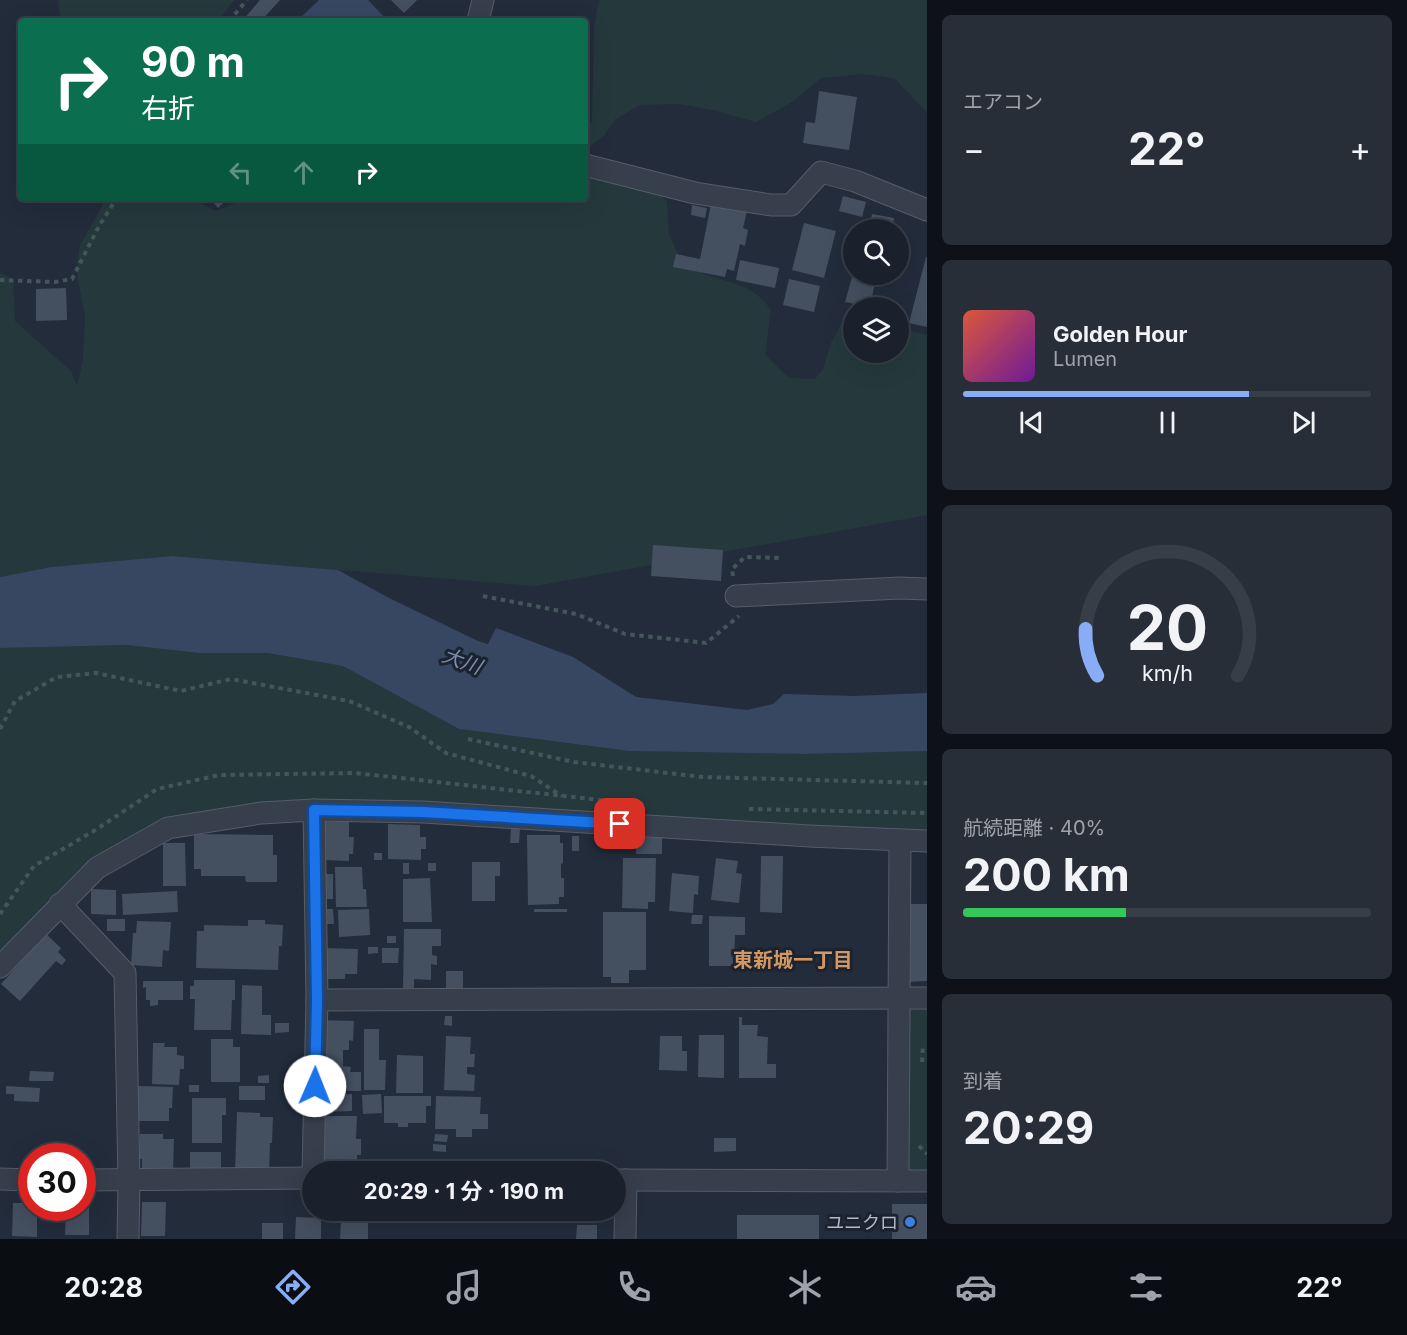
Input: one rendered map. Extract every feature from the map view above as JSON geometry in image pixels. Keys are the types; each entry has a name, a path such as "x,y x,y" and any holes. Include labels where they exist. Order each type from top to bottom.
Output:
{"street":[{"path":"479,18 483,0"},
{"path":"588,166 695,193 771,205 791,205 821,172 855,181 927,210"},
{"path":"736,596 900,588 927,589"},
{"path":"313,1161 317,1000 314,810"},
{"path":"0,967 97,868 168,828 261,813 314,810 423,812 927,841"},
{"path":"898,1181 900,841"},
{"path":"60,904 125,973 128,1239"},
{"path":"317,1000 927,998"},
{"path":"96,1180 302,1178"},
{"path":"0,1179 18,1180"},
{"path":"626,1180 927,1181"},
{"path":"623,1221 625,1239"}],"path":[{"path":"232,18 248,0"},
{"path":"0,280 55,282 72,279 99,226 115,201"},
{"path":"483,596 576,614 625,634 706,644 739,617 732,569 745,556 782,558"},
{"path":"0,729 15,700 57,677 96,674 181,691 231,679 349,701 409,727 446,753 531,776 563,796"},
{"path":"468,739 574,762 702,777 927,783"}],"green space":[{"path":"58,0 234,0 220,18 61,18"},
{"path":"599,0 927,0 927,112 894,78 863,74 821,78 792,102 756,122 713,110 679,104 640,105 614,120 605,135 588,148 588,125 592,122 594,28"},
{"path":"588,177 655,189 667,202 669,234 682,263 704,274 749,290 764,301 771,310 765,355 789,378 815,379 823,369 831,343 843,320 843,363 909,363 909,330 927,335 927,515 535,586 172,556 51,567 0,577 0,273 13,279 15,321 71,371 77,386 83,360 85,317 76,269 80,245 105,201 195,201 216,211 241,201 588,201"},
{"path":"127,645 199,653 267,653 343,666 459,729 629,751 806,754 927,751 927,832 316,801 157,823 82,867 0,953 0,648"},
{"path":"909,1007 927,1007 927,1175 906,1175"}],"water":[{"path":"319,0 368,0 385,18 300,18"},
{"name":"大川","path":"172,556 338,570 389,598 478,641 488,644 496,628 573,657 636,697 747,710 773,704 784,694 854,696 927,693 927,751 806,754 629,751 459,729 343,666 267,653 199,653 127,645 0,648 0,577 51,567"}],"building":[{"path":"260,0 280,0 264,18 245,18"},
{"path":"391,0 417,0 404,13"},
{"path":"819,91 857,97 849,150 803,143 806,122 815,123"},
{"path":"843,196 866,202 862,217 839,211"},
{"path":"212,201 225,201 218,208"},
{"path":"711,204 747,211 743,228 748,230 745,246 740,244 734,271 727,269 725,277 673,267 676,254 700,259"},
{"path":"692,205 707,208 705,218 691,215"},
{"path":"872,214 894,218 894,219 871,219"},
{"path":"804,223 836,231 824,278 792,270"},
{"path":"926,257 927,257 927,327 909,323"},
{"path":"740,260 779,268 775,288 736,280"},
{"path":"789,279 820,286 814,312 783,305"},
{"path":"850,285 875,285 872,297 846,297"},
{"path":"66,288 67,320 36,321 36,289"},
{"path":"653,545 723,550 721,581 651,576"},
{"path":"325,822 349,822 349,837 354,837 353,854 349,854 349,861 324,860"},
{"path":"388,824 420,825 420,837 426,837 426,849 421,849 421,860 388,859"},
{"path":"511,829 520,829 519,843 510,843"},
{"path":"194,834 273,835 273,855 277,855 277,882 246,882 245,876 201,876 201,869 194,869"},
{"path":"527,835 560,835 560,843 563,843 561,878 564,878 564,897 559,897 559,904 528,905"},
{"path":"636,835 662,835 662,854 636,854"},
{"path":"572,836 579,836 579,851 572,851"},
{"path":"163,843 185,843 186,886 163,886"},
{"path":"374,853 382,853 382,860 374,860"},
{"path":"761,856 783,856 782,913 760,912"},
{"path":"623,858 656,858 655,902 648,902 648,909 622,908"},
{"path":"716,858 738,861 736,873 742,874 739,903 711,900"},
{"path":"472,862 500,862 500,876 495,876 495,901 472,901"},
{"path":"403,863 409,863 409,874 403,874"},
{"path":"428,863 436,863 436,871 428,871"},
{"path":"335,867 362,867 367,907 336,907"},
{"path":"672,873 699,876 698,895 694,894 693,913 669,911"},
{"path":"320,874 333,874 333,899 320,899"},
{"path":"430,878 432,922 403,922 403,879"},
{"path":"91,889 116,890 116,915 91,914"},
{"path":"177,891 178,912 123,915 122,894"},
{"path":"905,904 927,904 927,981 906,982"},
{"path":"321,909 333,909 334,924 321,924"},
{"path":"369,909 370,935 339,937 338,910"},
{"path":"534,909 567,909 567,912 534,912"},
{"path":"603,912 646,912 646,970 629,970 629,983 611,983 611,977 603,977"},
{"path":"692,915 703,915 702,924 691,924"},
{"path":"709,916 745,917 745,935 735,935 734,966 709,966"},
{"path":"107,919 125,919 125,931 107,931"},
{"path":"248,920 265,920 265,924 283,925 278,970 196,968 197,931 204,931 204,925 248,926"},
{"path":"137,921 171,922 169,951 163,950 162,967 131,965 133,933 136,933"},
{"path":"404,929 441,929 441,946 432,946 432,955 437,956 437,965 431,964 431,980 414,979 414,988 403,988"},
{"path":"46,934 61,948 58,952 66,960 62,965 56,961 20,1001 1,984"},
{"path":"387,936 396,936 396,943 387,943"},
{"path":"368,947 378,947 378,953 368,954"},
{"path":"322,948 358,949 357,974 345,974 345,979 322,979"},
{"path":"382,948 399,948 398,963 382,963"},
{"path":"446,971 463,971 463,988 446,988"},
{"path":"194,980 235,980 231,1030 194,1030 195,999 190,999 190,986 194,986"},
{"path":"143,981 183,981 183,1000 158,1000 158,1005 150,1006 150,1000 146,1000 146,987 143,988"},
{"path":"242,985 262,986 262,1015 271,1015 271,1035 241,1034"},
{"path":"445,1016 452,1016 452,1026 444,1025"},
{"path":"739,1017 742,1017 742,1025 758,1025 757,1036 768,1037 767,1064 776,1064 776,1078 739,1078"},
{"path":"321,1020 354,1021 353,1041 349,1040 349,1050 343,1050 343,1066 351,1067 350,1072 361,1072 361,1091 341,1091 341,1085 335,1085 335,1073 320,1073"},
{"path":"275,1023 289,1023 289,1032 275,1033"},
{"path":"364,1029 379,1029 379,1060 386,1060 385,1090 364,1090"},
{"path":"699,1035 724,1035 724,1078 698,1077"},
{"path":"446,1036 471,1037 470,1054 475,1054 474,1067 467,1067 467,1074 475,1075 474,1091 444,1090"},
{"path":"660,1036 682,1036 682,1051 687,1051 687,1071 659,1070"},
{"path":"211,1039 233,1039 233,1047 240,1047 240,1082 211,1082"},
{"path":"153,1043 165,1043 164,1047 177,1047 177,1055 184,1056 184,1069 180,1069 179,1085 152,1084"},
{"path":"397,1055 423,1056 423,1093 396,1093"},
{"path":"30,1071 54,1072 53,1081 29,1081"},
{"path":"269,1075 269,1083 258,1083 258,1076"},
{"path":"189,1085 199,1085 199,1092 189,1092"},
{"path":"6,1086 40,1088 39,1102 14,1101 14,1094 6,1094"},
{"path":"138,1086 173,1087 169,1121 137,1121"},
{"path":"239,1086 265,1086 265,1100 239,1100"},
{"path":"352,1094 352,1111 322,1112 322,1095"},
{"path":"381,1094 382,1113 363,1114 362,1095"},
{"path":"384,1096 431,1096 431,1106 426,1106 426,1123 408,1123 408,1127 398,1127 398,1123 384,1123"},
{"path":"436,1096 481,1097 480,1114 488,1114 488,1129 472,1129 472,1137 456,1137 456,1129 435,1129"},
{"path":"192,1098 226,1098 226,1115 222,1115 222,1143 192,1143"},
{"path":"237,1112 260,1113 260,1117 273,1117 269,1173 235,1172"},
{"path":"324,1116 357,1116 356,1139 361,1139 361,1155 357,1155 357,1161 323,1161"},
{"path":"140,1134 163,1134 163,1139 174,1139 173,1171 142,1170 142,1159 139,1159"},
{"path":"435,1134 448,1135 447,1142 434,1141"},
{"path":"714,1138 736,1138 736,1151 714,1152"},
{"path":"433,1144 446,1145 446,1152 433,1151"},
{"path":"190,1152 221,1152 221,1172 190,1172"},
{"path":"142,1202 166,1202 165,1236 141,1236"},
{"path":"13,1203 18,1203 18,1221 37,1221 37,1237 12,1236"},
{"name":"ユニクロ","path":"892,1204 927,1204 927,1239 892,1239"},
{"path":"737,1215 819,1215 819,1239 737,1239"},
{"path":"296,1217 302,1217 302,1221 321,1221 321,1239 295,1239"},
{"path":"66,1221 89,1221 89,1235 65,1235"},
{"path":"341,1221 368,1221 368,1239 340,1239"},
{"path":"262,1223 283,1223 283,1239 262,1239"},
{"path":"577,1225 597,1225 597,1239 576,1239"}],"place":[{"name":"ユニクロ","path":"910,1222"}],"district":[{"name":"東新城一丁目","path":"793,960"}],"route":[{"path":"315,1086 317,1000 314,810 423,812 620,824"}]}
